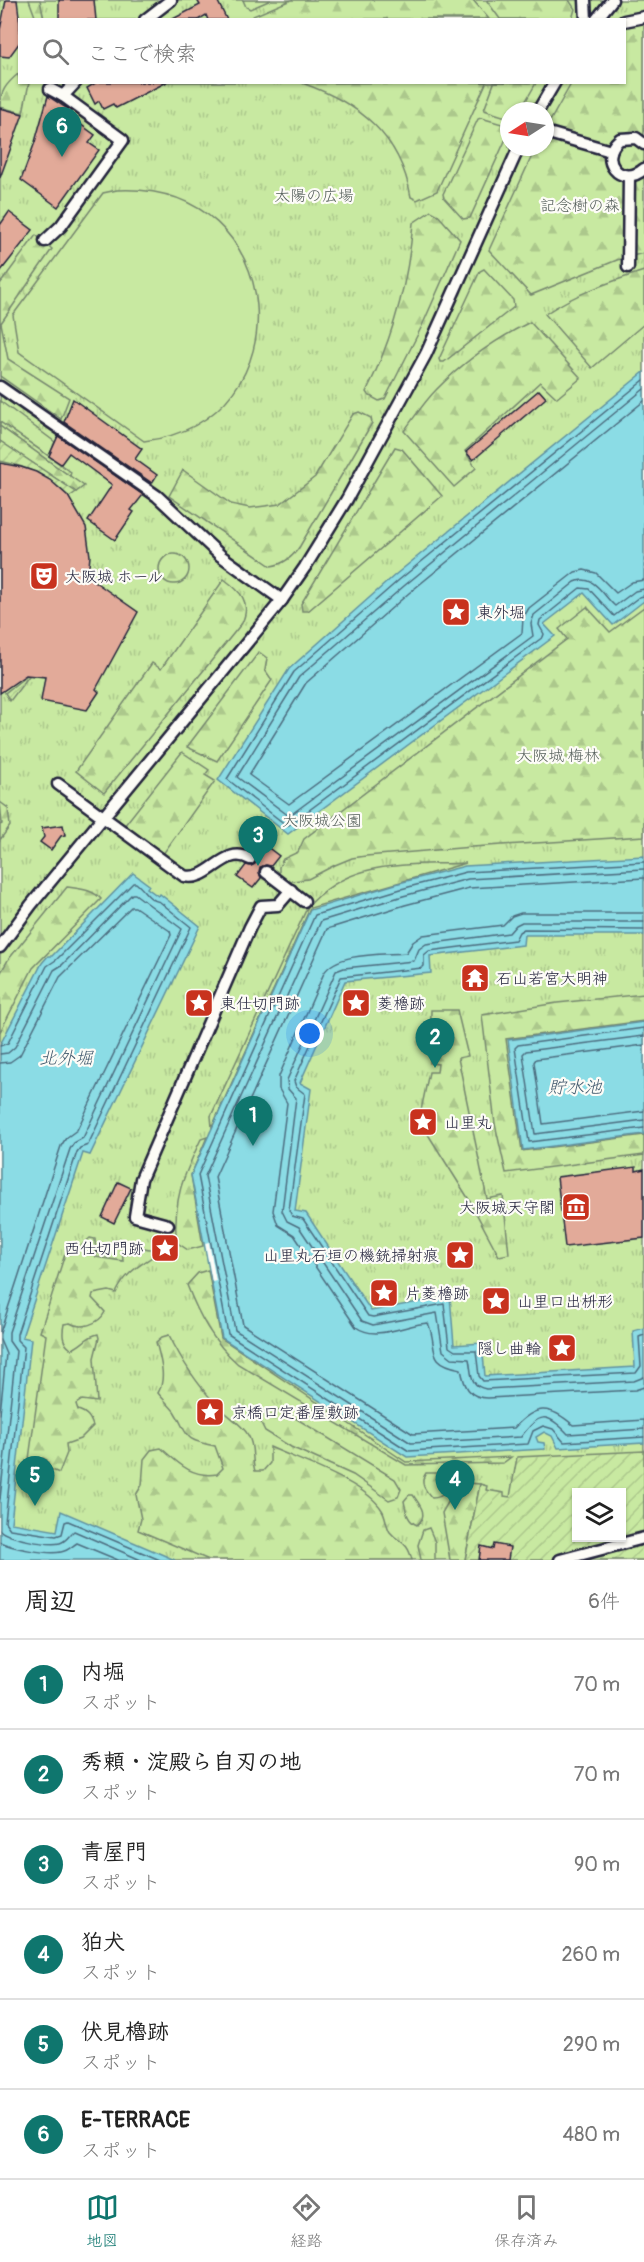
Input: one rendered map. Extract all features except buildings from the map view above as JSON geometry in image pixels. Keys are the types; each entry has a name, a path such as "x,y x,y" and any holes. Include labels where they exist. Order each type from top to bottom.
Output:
{"street":[{"path":"148,18 171,0"},
{"path":"585,0 586,18"},
{"path":"598,18 612,0"},
{"path":"626,21 644,17"},
{"path":"63,96 74,84"},
{"path":"543,102 554,84"},
{"path":"45,241 61,226 123,140 50,89"},
{"path":"554,135 611,151"},
{"path":"644,144 636,138 620,139 611,151 610,160 613,168 620,174 636,175 644,169"},
{"path":"0,947 31,905 282,600 305,567 347,499 426,354 515,156"},
{"path":"628,176 628,267"},
{"path":"0,387 157,496 221,556 282,600"},
{"path":"58,784 184,876 190,878 201,876 230,856 244,856 250,859"},
{"path":"266,872 304,901"},
{"path":"168,1225 135,1216 141,1179 250,927 261,906 278,905 291,890"},
{"path":"560,1560 644,1538"}],"green space":[{"name":"大阪城公園","path":"0,0 644,0 644,1560 0,1560"},
{"path":"29,0 40,0 44,18 36,18"},
{"path":"243,0 271,0 250,9 246,7"},
{"path":"291,0 473,0 488,18 252,18"},
{"path":"569,0 575,9 572,18 499,18 487,1"},
{"name":"記念樹の森","path":"644,21 644,253 617,260 531,295 489,250 532,156 554,156 554,114 571,84 626,84 626,26"},
{"path":"18,74 18,84 29,84 23,113 0,107 4,89"},
{"path":"305,84 485,84 437,191 417,200 411,197 405,175 387,139 359,112 323,91"},
{"path":"493,84 535,84 525,102 500,102 500,115 484,110"},
{"path":"478,119 500,123 500,152 470,218 463,219 443,194"},
{"path":"117,190 175,197 217,223 245,260 257,305 253,350 233,392 197,424 144,441 19,352 13,315 103,193"},
{"path":"431,211 437,214 460,240 422,326 385,399 379,401 366,392 376,372 398,310 413,223"},
{"path":"36,235 52,249 1,323 8,359 69,398 61,419 0,376 0,284"},
{"path":"484,269 513,300 514,307 444,362 440,362 439,359 480,271"},
{"path":"644,271 644,324 592,368 545,314 593,289"},
{"path":"530,322 581,378 557,398 540,382 465,451 476,468 454,487 404,431 423,405 457,370 492,344"},
{"path":"0,401 55,442 49,456 0,422"},
{"path":"359,412 371,418 372,423 300,546 291,557 280,564 271,566 169,496 183,470 231,504 250,508 280,504 315,477 353,414"},
{"path":"0,422 71,472 70,476 0,426"},
{"path":"0,426 84,486 76,492 0,441"},
{"path":"0,441 76,492 69,497 54,483 38,473 0,461"},
{"path":"395,447 402,449 442,496 308,611 302,611 301,604"},
{"path":"174,554 185,558 189,569 185,580 174,584 163,580 159,569 163,558"},
{"path":"224,579 243,598 246,609 242,623 104,793 76,771 152,663 161,669"},
{"name":"大阪城 梅林","path":"587,607 610,632 644,607 644,836 366,856 352,858 308,879 285,882 279,878 279,867 283,859 298,852 304,839 567,639 559,629"},
{"path":"259,652 267,658 265,670 272,680 217,761 187,747"},
{"path":"41,660 10,701 5,693"},
{"path":"182,752 209,770 205,775 215,781 163,854 124,826"},
{"path":"0,802 8,808 10,826 0,840 0,825 2,824"},
{"path":"466,863 310,908 212,1127 211,1116 307,908 323,892 341,880 360,873 400,865"},
{"path":"67,887 90,891 101,899 33,968 0,1032 0,974 8,960"},
{"path":"644,994 644,1021 506,1039 522,1151 644,1135 644,1155 506,1173 495,1124 482,1015 557,1003"},
{"path":"431,1010 457,1010 468,1056 458,1058 487,1199 503,1196 509,1254 499,1256 468,1198 419,1120 429,1072 437,1072 438,1064 430,1063"},
{"path":"207,1137 191,1175 203,1246 188,1250 176,1242 178,1200 194,1153 201,1139"},
{"path":"90,1238 95,1239 96,1257 123,1261 122,1246 127,1245 155,1250 155,1255 129,1274 116,1293 109,1291 93,1294 92,1298 105,1312 99,1320 84,1326 64,1324 63,1338 71,1349 98,1334 94,1358 97,1402 82,1400 76,1404 78,1410 88,1416 93,1426 80,1439 66,1444 67,1453 59,1473 50,1469 47,1460 43,1458 41,1462 47,1476 41,1485 26,1481 46,1335 40,1332 65,1254 76,1251"},
{"path":"208,1270 221,1338 406,1462 511,1457 503,1463 406,1465 238,1364 221,1347 208,1328 187,1285 198,1273"},
{"path":"169,1335 201,1387 248,1435 255,1471 263,1471 270,1463 270,1447 347,1481 374,1500 382,1510 390,1532 405,1546 412,1560 209,1560 138,1530 141,1519 136,1495 142,1485 144,1459 151,1450 161,1448 186,1469 200,1474 217,1474 223,1468 215,1446 196,1441 187,1435 174,1411 158,1393 162,1374 156,1342"},
{"path":"266,1410 284,1411 395,1479 401,1489 398,1497 389,1500 353,1475 291,1447 265,1431 261,1423 263,1412"},
{"path":"644,1451 644,1560 465,1560 480,1484 487,1486 486,1490 504,1493 504,1496 510,1497 517,1457"},
{"path":"426,1473 455,1473 460,1476 449,1491 432,1498 423,1483"},
{"path":"467,1483 480,1484 465,1560 450,1560 442,1513 450,1499"},
{"path":"409,1495 413,1495 422,1510 421,1521 417,1525 411,1521 406,1512 404,1501"},
{"path":"429,1528 435,1542 435,1560 421,1560 418,1545 423,1530"}],"water":[{"name":"東外堀","path":"644,372 644,601 613,625 584,593 544,624 555,636 288,834 218,780 289,669 395,575"},
{"path":"644,856 644,935 524,935 523,945 430,956 431,973 345,981 300,1083 311,1089 295,1211 306,1213 371,1311 450,1296 454,1345 482,1343 485,1376 635,1367 633,1331 644,1328 644,1443 558,1448 552,1436 544,1432 536,1437 538,1442 544,1443 545,1449 407,1457 222,1338 191,1175 310,910 465,866"},
{"name":"北外堀","path":"133,873 149,885 147,888 158,896 160,894 200,926 90,1155 83,1153 22,1337 31,1339 11,1523 57,1531 61,1511 175,1560 0,1560 0,1045 42,963 48,956 52,956"},
{"name":"貯水池","path":"644,1022 644,1134 523,1150 508,1040"}],"pier":[{"path":"209,1242 216,1281 212,1282 205,1243"}],"place":[{"name":"E-TERRACE","path":"62,157"},
{"name":"大阪城 ホール","path":"44,576"},
{"name":"東外堀","path":"456,612"},
{"name":"青屋門","path":"258,866"},
{"name":"石山若宮大明神","path":"475,978"},
{"name":"東仕切門跡","path":"199,1003"},
{"name":"菱櫓跡","path":"356,1003"},
{"name":"秀頼・淀殿ら自刃の地","path":"435,1068"},
{"name":"山里丸","path":"423,1122"},
{"name":"内堀","path":"253,1146"},
{"name":"大阪城天守閣","path":"576,1207"},
{"name":"西仕切門跡","path":"165,1248"},
{"name":"山里丸石垣の機銃掃射痕","path":"460,1255"},
{"name":"片菱櫓跡","path":"384,1293"},
{"name":"山里口出枡形","path":"496,1301"},
{"name":"隠し曲輪","path":"562,1348"},
{"name":"京橋口定番屋敷跡","path":"210,1412"},
{"name":"伏見櫓跡","path":"35,1506"},
{"name":"狛犬","path":"455,1510"}],"park label":[{"name":"太陽の広場","path":"314,195"}]}
